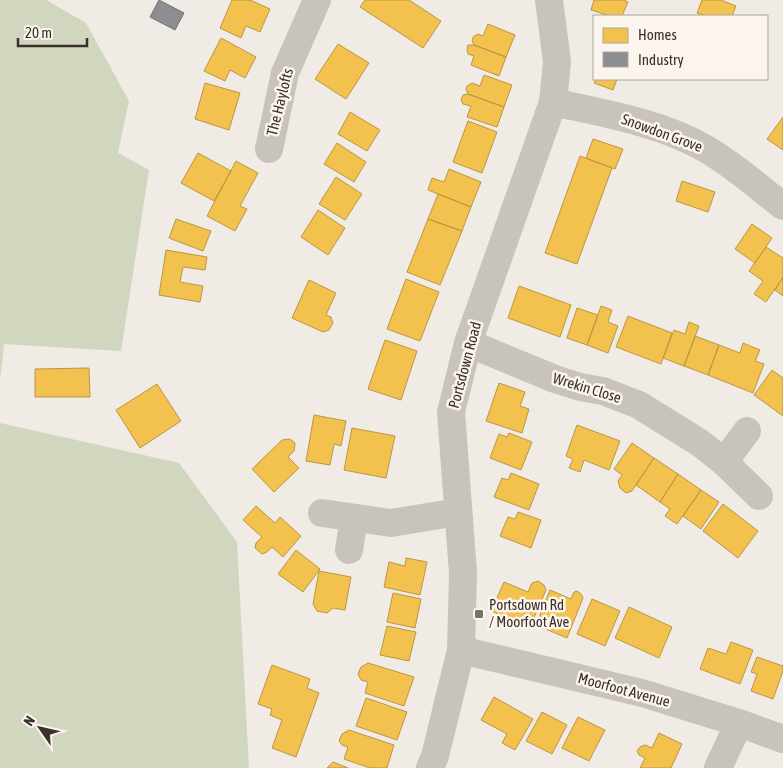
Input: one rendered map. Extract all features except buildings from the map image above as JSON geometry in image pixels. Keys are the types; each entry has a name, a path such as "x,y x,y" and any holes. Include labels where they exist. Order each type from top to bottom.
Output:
{"street":[{"name":"The Haylofts","path":"269,149 285,73 317,0"},
{"name":"Portsdown Road","path":"430,768 435,756 462,650 463,573 452,412 468,343 553,102 557,62 549,0"},
{"name":"Snowdon Grove","path":"553,102 636,120 706,148 783,206"},
{"name":"Wrekin Close","path":"468,343 555,379 580,387 603,390 639,406 700,443 724,462 759,496"},
{"path":"724,462 747,431"},
{"path":"322,513 391,523 458,512"},
{"path":"349,550 354,518"},
{"name":"Moorfoot Avenue","path":"462,650 642,693 739,723 783,739"},
{"path":"718,768 739,723"}],"green space":[{"path":"0,0 46,0 86,23 129,101 118,153 149,170 121,351 4,344 0,380"},
{"path":"0,423 179,463 237,542 249,768 0,768"}],"place":[{"name":"Portsdown Rd / Moorfoot Ave","path":"479,614"}]}
